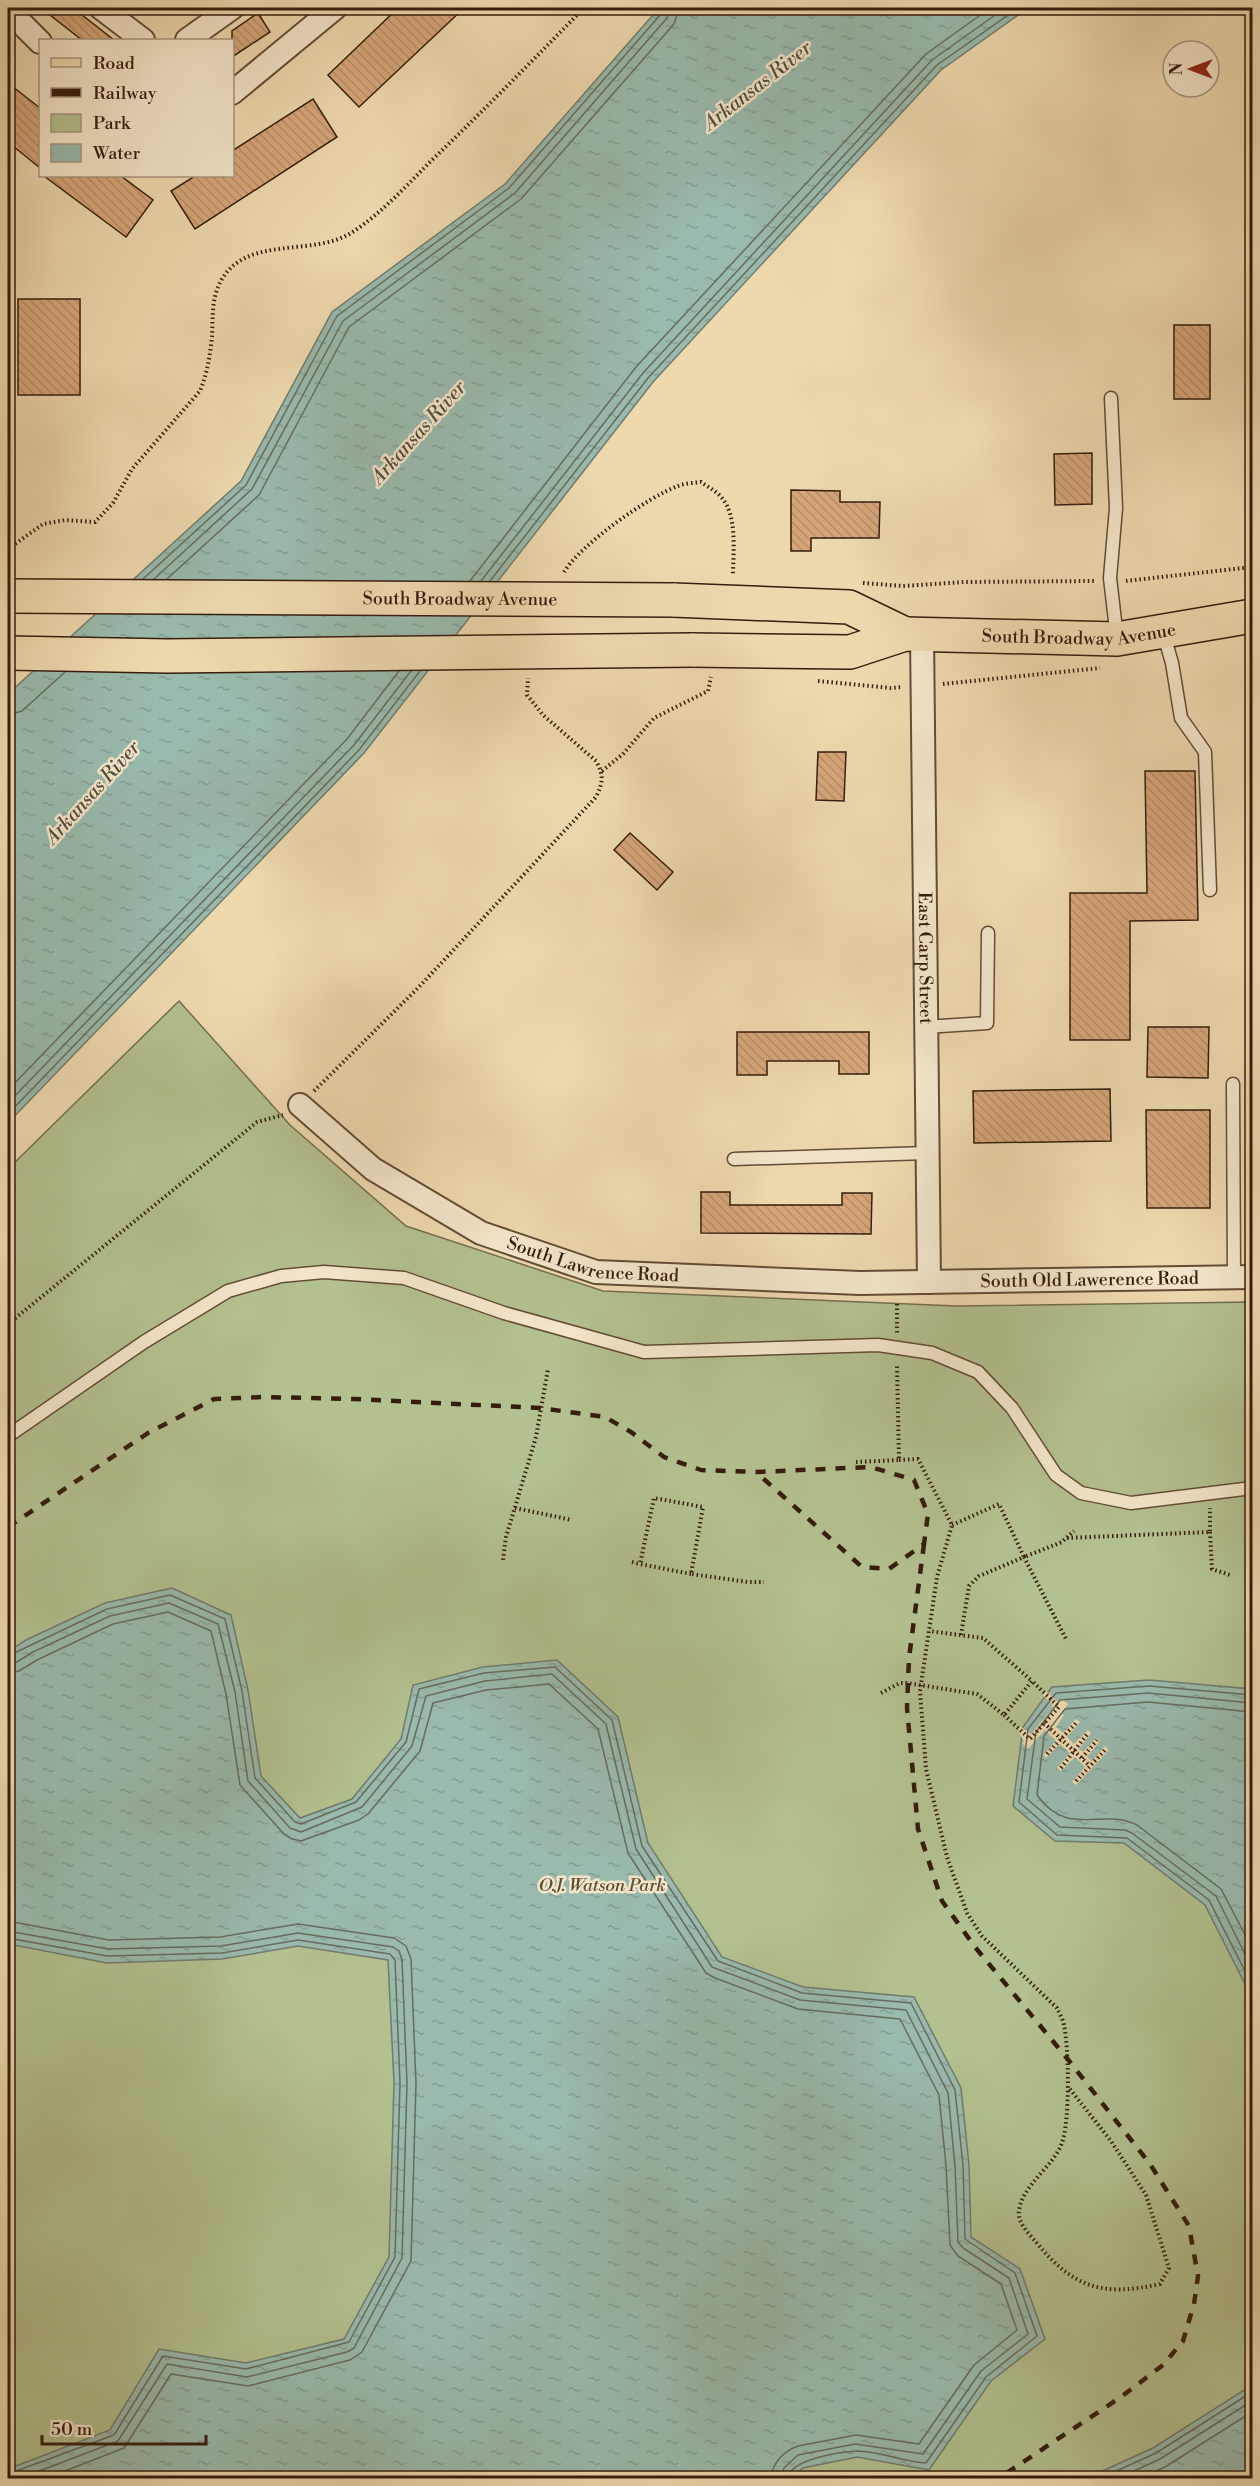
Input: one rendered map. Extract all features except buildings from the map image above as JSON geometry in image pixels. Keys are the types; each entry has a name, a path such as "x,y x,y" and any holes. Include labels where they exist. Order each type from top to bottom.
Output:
{"main road":[{"name":"South Broadway Avenue","path":"8,596 673,600 849,607 913,634 1114,653 1163,631 1252,616"},
{"name":"South Broadway Avenue","path":"8,652 168,656 697,661 850,652 913,634"}],"street":[{"path":"101,8 142,39"},
{"path":"188,39 232,8"},
{"path":"234,91 335,8"},
{"path":"8,10 39,41"},
{"name":"East Carp Street","path":"913,634 922,686 929,1282"},
{"name":"South Lawrence Road","path":"300,1105 373,1169 481,1233 596,1272 860,1283 929,1282"},
{"name":"South Old Lawerence Road","path":"929,1282 1243,1277"}],"lane":[{"path":"1111,398 1116,508 1111,581 1114,653"},
{"path":"1163,631 1172,663 1180,718 1205,752 1210,890"},
{"path":"925,1027 987,1023 988,933"},
{"path":"1233,1084 1243,1277"},
{"path":"734,1158 927,1153"},
{"path":"8,1436 144,1342 228,1291 281,1276 324,1272 404,1278 504,1314 644,1352 878,1345 932,1353 978,1372 1012,1408 1056,1474 1082,1493 1131,1503 1252,1488"}],"path":[{"path":"8,549 43,524 65,520 95,522 113,503 132,469 200,391 206,376 216,295 222,279 236,264 251,255 320,245 350,234 387,203 584,8"},
{"path":"561,579 565,570 584,549 645,503 679,485 701,482 722,497 729,512 733,536 733,576"},
{"path":"858,582 903,586 965,582 1111,581 1165,578 1252,567"},
{"path":"724,577 745,577"},
{"path":"809,680 891,688 922,686 1114,653"},
{"path":"602,771 623,754 654,718 708,691 712,673 697,661"},
{"path":"8,1324 257,1122 291,1114 418,988 596,797 602,783 602,771 596,761 551,722 527,695 528,675"},
{"path":"897,1304 899,1460"},
{"path":"503,1560 506,1537 536,1437 548,1369"},
{"path":"856,1462 918,1459 952,1525 937,1577 921,1685 927,1769 947,1857 968,1913 982,1936 1057,2008 1064,2023 1069,2088 1062,2143 1021,2200 1018,2215 1026,2230 1054,2265 1095,2288 1133,2290 1160,2284 1169,2268 1146,2195 1111,2141 1069,2088"},
{"path":"1210,1493 1212,1569 1230,1575"},
{"path":"640,1564 654,1498 703,1507 691,1574"},
{"path":"952,1525 999,1504 1066,1641"},
{"path":"515,1508 572,1520"},
{"path":"961,1635 969,1586 979,1576 1062,1542 1074,1531"},
{"path":"1066,1538 1210,1532"},
{"path":"632,1562 691,1574 764,1582"},
{"path":"881,1693 900,1683 977,1694 1030,1739 1059,1707 983,1638 929,1631"},
{"path":"1004,1715 1032,1681"},
{"path":"1047,1754 1077,1722"},
{"path":"1044,1723 1090,1766"},
{"path":"1062,1768 1088,1733"},
{"path":"1082,1758 1097,1740"},
{"path":"1076,1781 1106,1749"}],"green space":[{"name":"O.J. Watson Park","path":"179,1001 290,1125 406,1226 603,1291 956,1306 1252,1302 1252,2478 8,2478 8,1169"}],"water":[{"name":"Arkansas River","path":"659,8 1028,8 941,70 653,382 364,753 8,1123 8,694 241,481 332,312 505,184"},
{"path":"172,1588 231,1615 248,1690 261,1776 300,1818 352,1799 401,1739 413,1685 483,1667 557,1660 618,1717 648,1843 722,1957 803,1987 914,1997 961,2088 969,2165 971,2237 1020,2269 1045,2339 991,2381 929,2470 857,2457 803,2468 792,2478 8,2478 8,2469 110,2430 159,2349 246,2363 344,2339 389,2257 394,2083 388,1960 298,1946 222,1959 107,1963 8,1944 8,1652 26,1640 105,1603"},
{"path":"1149,1680 1252,1689 1252,1998 1205,1905 1124,1843 1055,1841 1013,1806 1023,1727 1052,1687"},
{"path":"1252,2385 1252,2478 1087,2478 1153,2448"}],"pier":[{"path":"1046,1691 1057,1701 1060,1702 1062,1699 1068,1704 1056,1727 1063,1733 1076,1719 1080,1722 1067,1737 1074,1744 1088,1730 1091,1733 1079,1749 1083,1752 1096,1738 1100,1741 1087,1757 1092,1761 1105,1746 1109,1750 1076,1785 1072,1782 1085,1767 1075,1757 1061,1771 1057,1768 1070,1753 1060,1744 1046,1758 1043,1755 1056,1741 1045,1730 1028,1749 1022,1743 1024,1741 1019,1733 1020,1726 1031,1734 1053,1708 1043,1695"}],"railway":[{"path":"8,1527 148,1433 214,1399 264,1397 540,1408 605,1417 631,1432 664,1457 701,1470 756,1472 871,1467 914,1480 928,1514 924,1544 889,1569 862,1567 756,1472"},
{"path":"924,1544 909,1658 907,1708 918,1829 942,1901 975,1947 1150,2164 1189,2226 1198,2276 1194,2304 1183,2341 1163,2365 1121,2397 999,2478"}]}
